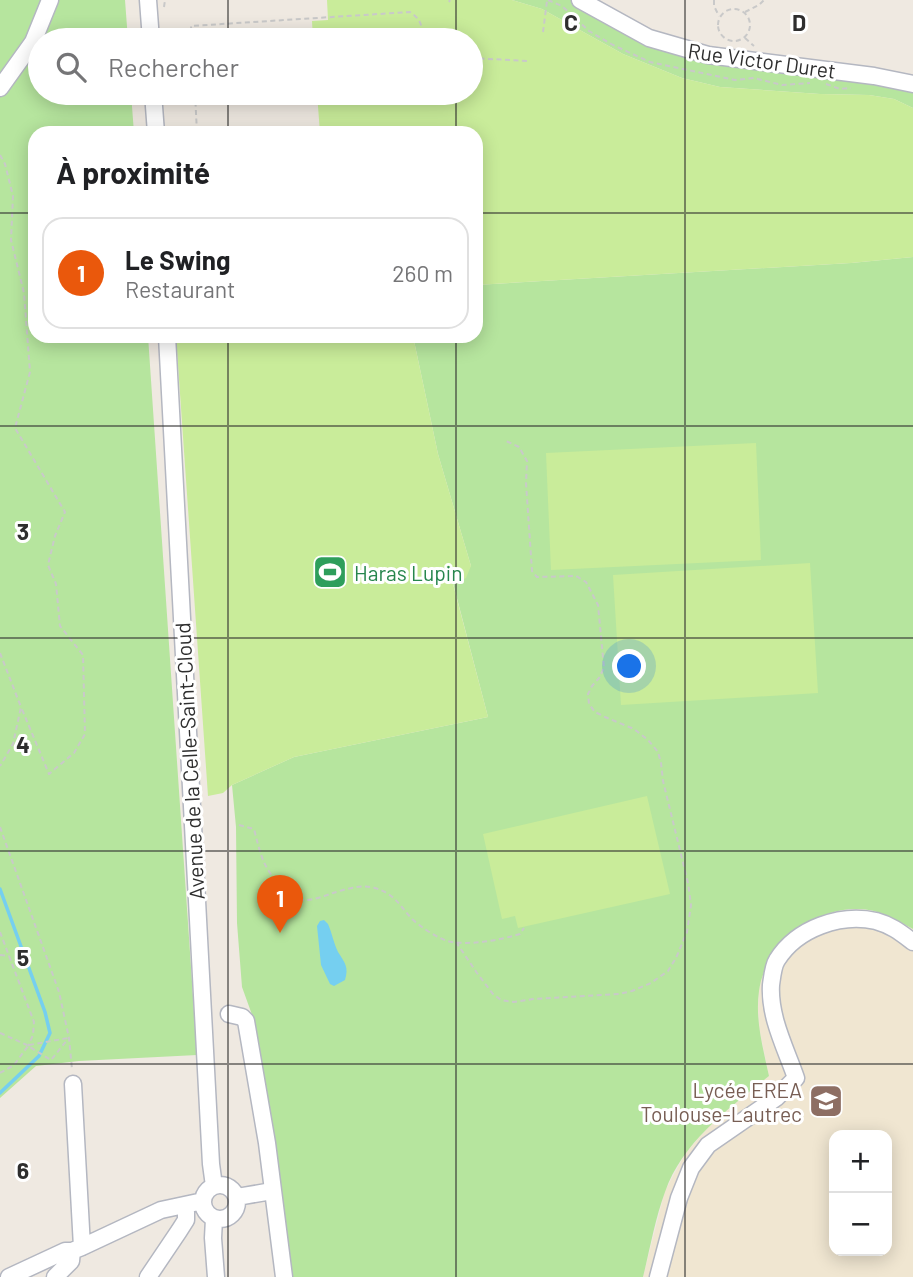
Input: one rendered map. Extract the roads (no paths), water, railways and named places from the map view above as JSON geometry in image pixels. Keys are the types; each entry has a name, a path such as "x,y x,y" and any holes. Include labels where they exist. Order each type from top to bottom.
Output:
{"street":[{"path":"38,28 50,0"},
{"path":"148,0 149,28"},
{"name":"Rue Victor Duret","path":"580,0 649,38 687,50 719,57 874,76 913,84"},
{"path":"0,88 28,48"},
{"path":"154,105 155,126"},
{"name":"Avenue de la Celle-Saint-Cloud","path":"167,343 210,1152 214,1186"},
{"path":"658,1277 679,1198 691,1168 708,1145 776,1098 796,1078 773,1014 771,986 776,962 787,947 810,930 843,919 876,921 895,928 913,945 913,954"},
{"path":"229,1014 242,1017 246,1021 267,1143 284,1277"},
{"path":"55,1277 71,1261 77,1249 73,1084"},
{"path":"214,1186 228,1186 237,1197 235,1212 222,1220 208,1215 204,1209 204,1195 214,1186"},
{"path":"237,1197 272,1191"},
{"path":"21,1275 65,1251 77,1249 161,1210 203,1201"},
{"path":"148,1277 186,1220 186,1205"},
{"path":"215,1219 213,1238 216,1277"}],"water":[{"path":"324,920 346,968 345,980 334,986 330,984 321,965 317,926"}],"waterway":[{"path":"0,889 45,1012 50,1033 39,1056 0,1093"}],"place":[{"name":"Haras Lupin","path":"330,572"},
{"name":"Le Swing","path":"280,933"},
{"name":"Lycée EREA Toulouse-Lautrec","path":"826,1101"}]}
